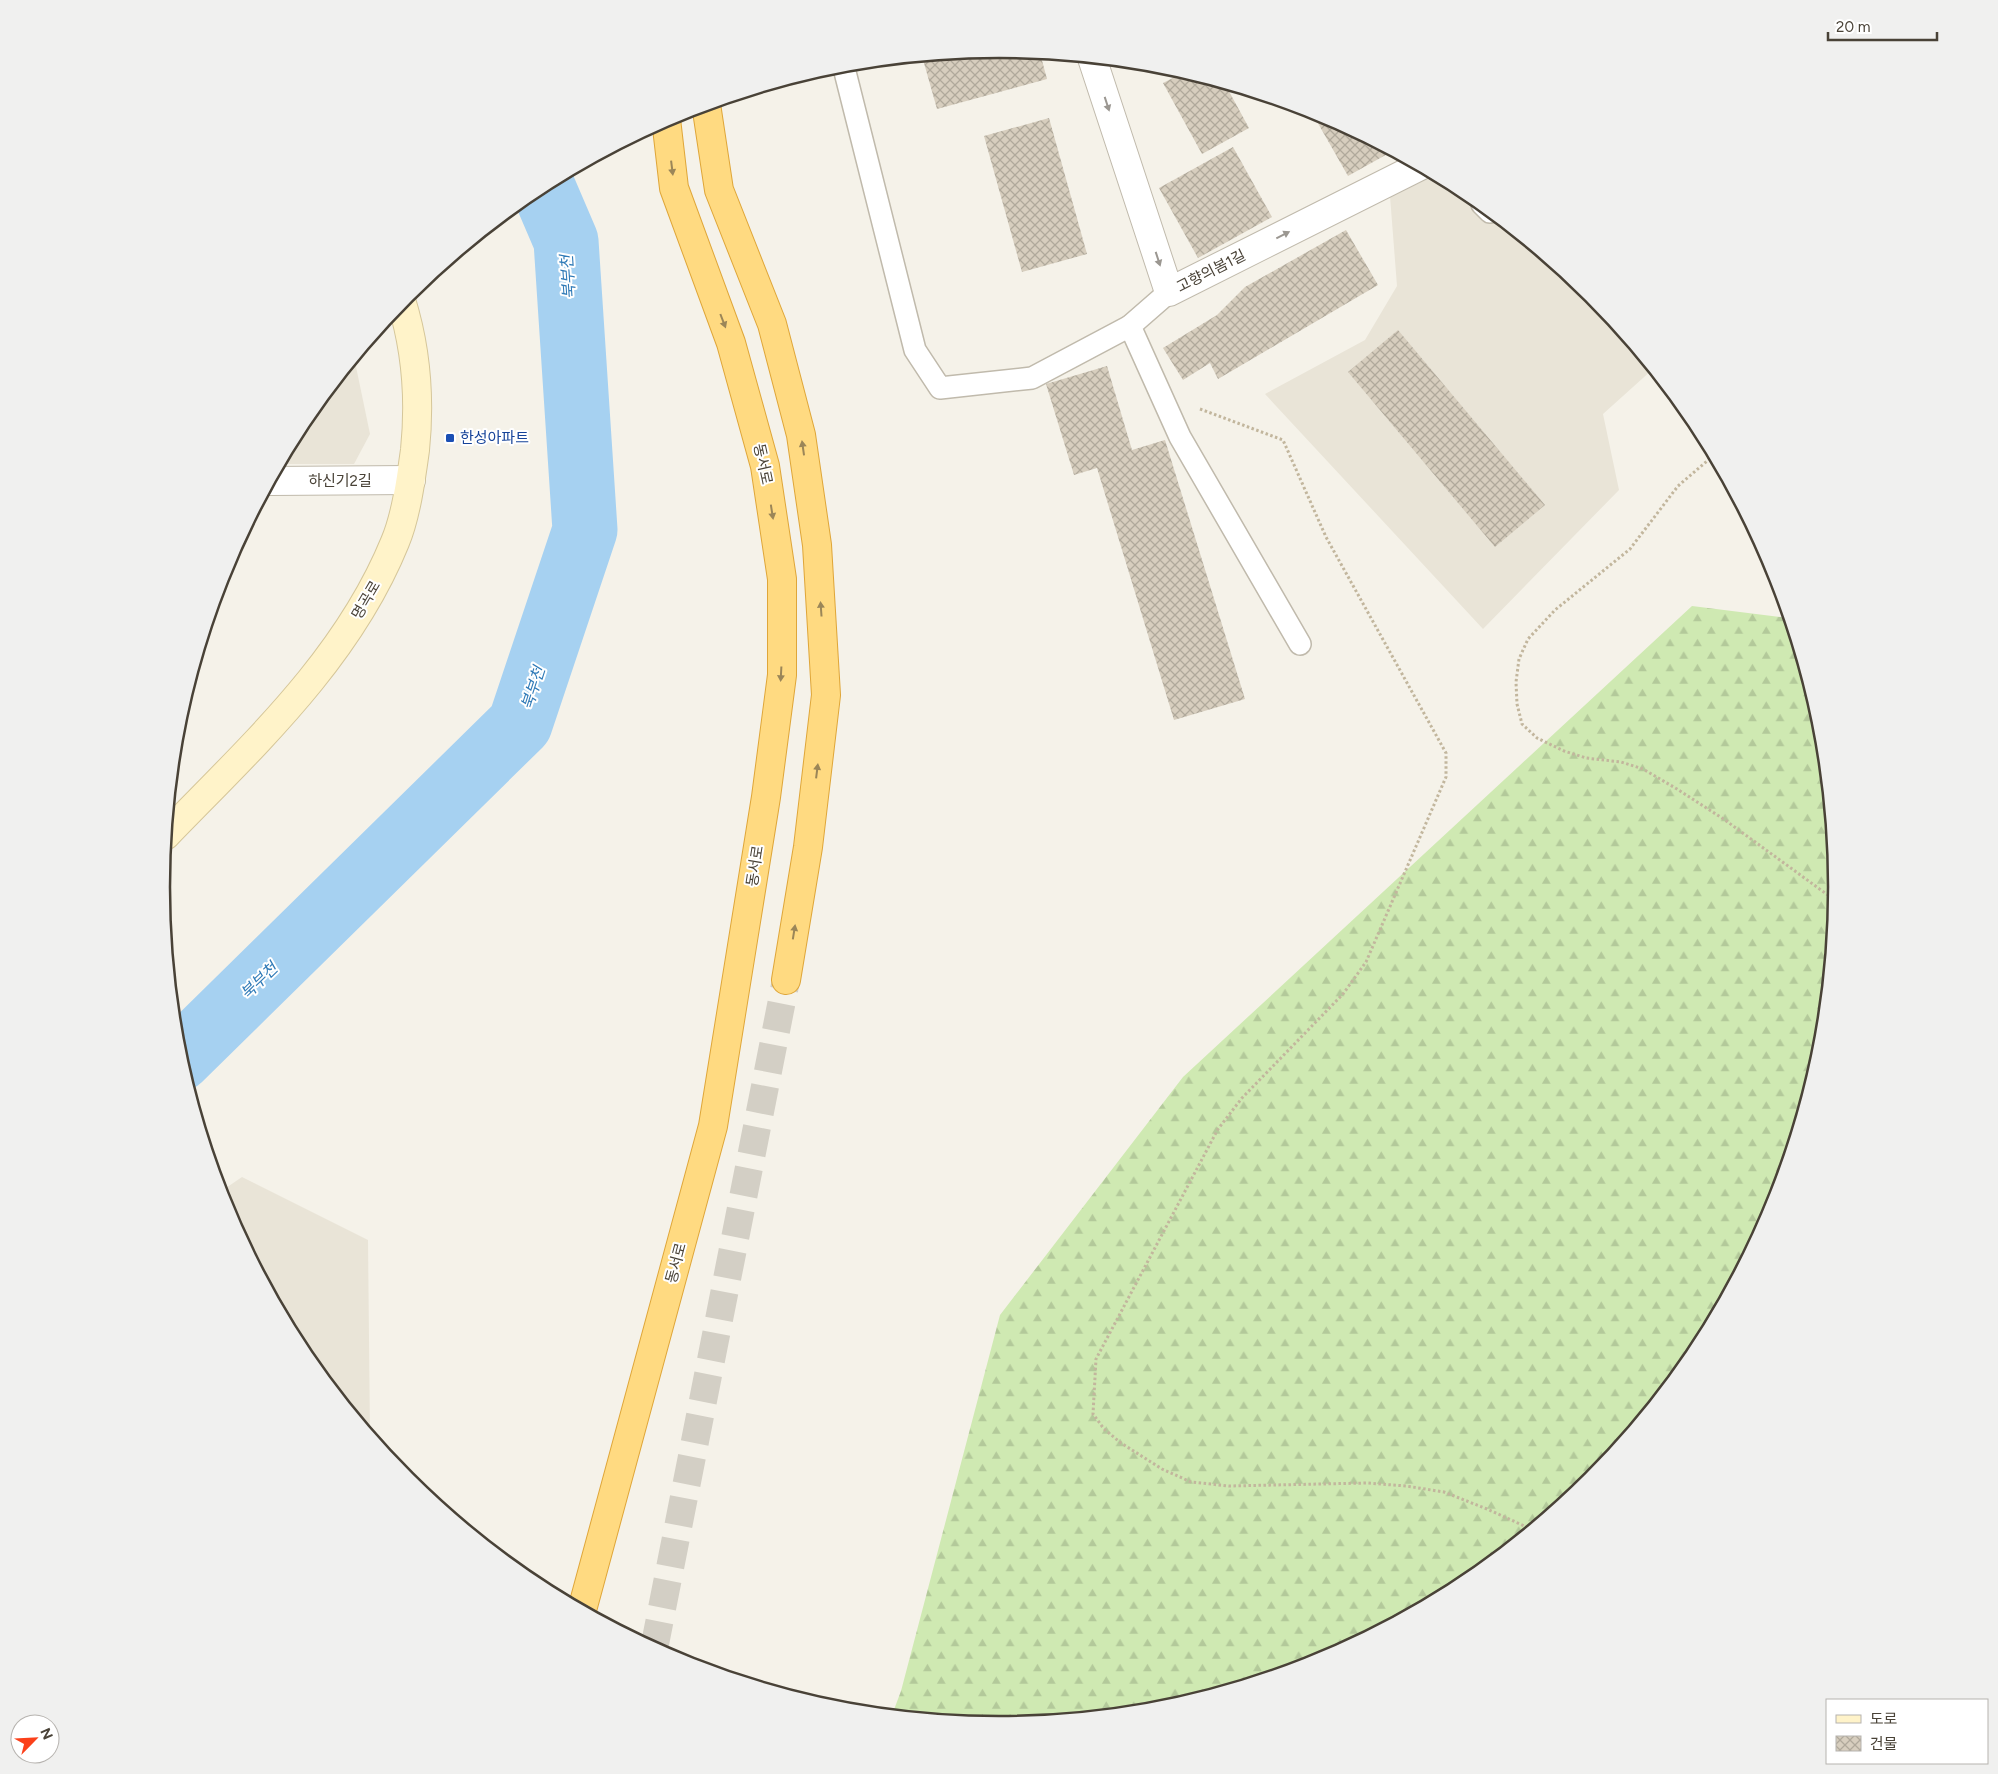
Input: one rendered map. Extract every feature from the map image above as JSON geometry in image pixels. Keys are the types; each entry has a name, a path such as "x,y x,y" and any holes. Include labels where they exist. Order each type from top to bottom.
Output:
{"highway":[{"path":"707,111 719,190 772,324 801,435 817,545 826,695 808,846 786,980"},
{"name":"동서로","path":"583,1605 713,1126 766,797 782,675 782,579 765,466 731,343 674,188 667,128"}],"main road":[{"name":"명곡로","path":"171,830 290,706 339,644 373,589 396,541 411,480 417,431 416,381 408,322 404,309"}],"street":[{"name":"고향의봄1길","path":"1094,64 1169,292 1414,169"},
{"name":"하신기2길","path":"276,481 411,480"}],"lane":[{"path":"845,72 915,350 940,388 1032,378 1130,326 1169,292"},
{"path":"1130,326 1180,437 1300,644"}],"path":[{"path":"1197,407 1283,440 1326,537 1446,753 1446,777 1366,962 1343,994 1242,1098 1218,1130 1096,1359 1093,1414 1104,1429 1121,1443 1162,1469 1191,1482 1230,1486 1366,1483 1406,1486 1444,1492 1527,1527"},
{"path":"1709,459 1678,486 1630,549 1555,610 1528,639 1519,659 1516,704 1522,724 1537,738 1564,751 1586,758 1621,762 1643,769 1725,820 1829,896"}],"shaded area":[{"path":"1426,177 1460,197 1546,263 1586,300 1623,340 1649,372 1603,414 1619,490 1483,629 1265,394 1365,340 1397,286 1390,196"},
{"path":"355,364 370,434 354,464 286,464 309,426"},
{"path":"242,1177 368,1240 370,1428 309,1348 281,1302 255,1254 227,1187"}],"green space":[{"path":"1692,606 1783,617 1800,672 1813,725 1827,833 1829,887 1827,941 1813,1049 1800,1102 1784,1154 1743,1254 1689,1348 1623,1434 1586,1474 1546,1511 1460,1577 1366,1631 1266,1672 1214,1688 1161,1701 1053,1715 945,1715 894,1709 901,1691 1000,1315 1183,1077"}],"building":[{"path":"945,59 1042,59 1047,79 937,109 924,61"},
{"path":"1176,77 1229,90 1249,128 1202,154 1163,83"},
{"path":"1049,118 1087,254 1022,272 984,136"},
{"path":"1317,121 1387,154 1348,176"},
{"path":"1233,147 1272,217 1198,258 1159,188"},
{"path":"1346,230 1378,285 1218,379 1210,363 1183,380 1163,348 1217,315 1245,287"},
{"path":"1398,330 1545,505 1495,547 1348,372"},
{"path":"1107,366 1132,450 1165,440 1245,699 1174,720 1097,468 1074,475 1046,384"}],"waterway":[{"name":"북부천","path":"186,1052 520,724 585,530 566,241 545,193"}],"tunnel":[{"path":"656,1641 786,980"}],"place":[{"name":"한성아파트","path":"450,438"}]}
